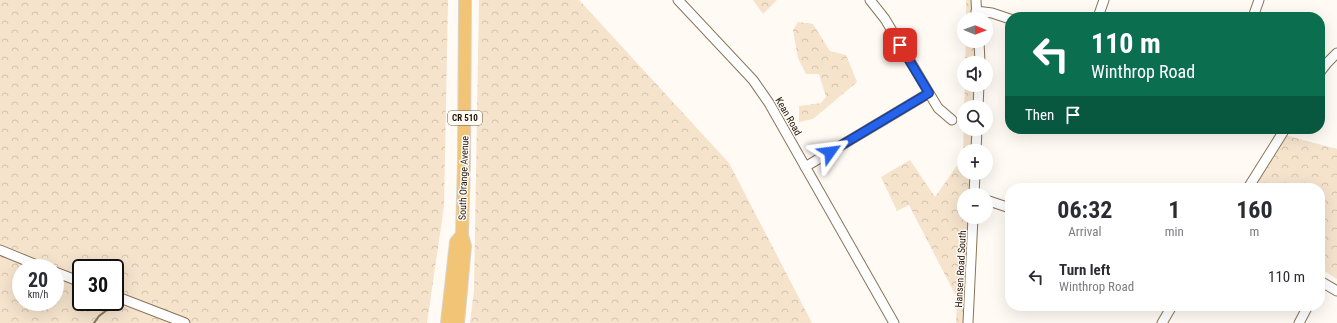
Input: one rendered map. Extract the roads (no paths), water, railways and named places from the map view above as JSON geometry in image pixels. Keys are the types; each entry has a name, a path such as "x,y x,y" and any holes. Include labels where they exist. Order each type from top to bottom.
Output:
{"main road":[{"name":"South Orange Avenue","path":"458,323 465,246 462,235 465,0"},
{"name":"South Orange Avenue","path":"447,323 456,242 462,235"}],"street":[{"name":"Kean Road","path":"678,0 753,80 769,103 894,323"},
{"path":"870,0 885,19 938,108 952,120"},
{"path":"976,0 976,12"},
{"path":"1100,12 1104,0"},
{"path":"1255,12 1259,0"},
{"path":"993,13 1005,17"},
{"path":"1325,66 1337,53"},
{"path":"805,167 929,93"},
{"path":"1251,183 1281,134"},
{"path":"993,202 1005,206"},
{"name":"Hansen Road South","path":"968,323 973,224"},
{"path":"0,250 22,259"},
{"path":"1325,284 1337,290"},
{"path":"124,299 185,323"},
{"path":"1162,323 1169,311"},
{"path":"1299,323 1305,311"}],"waterway":[{"path":"94,323 99,316 106,311"}]}
